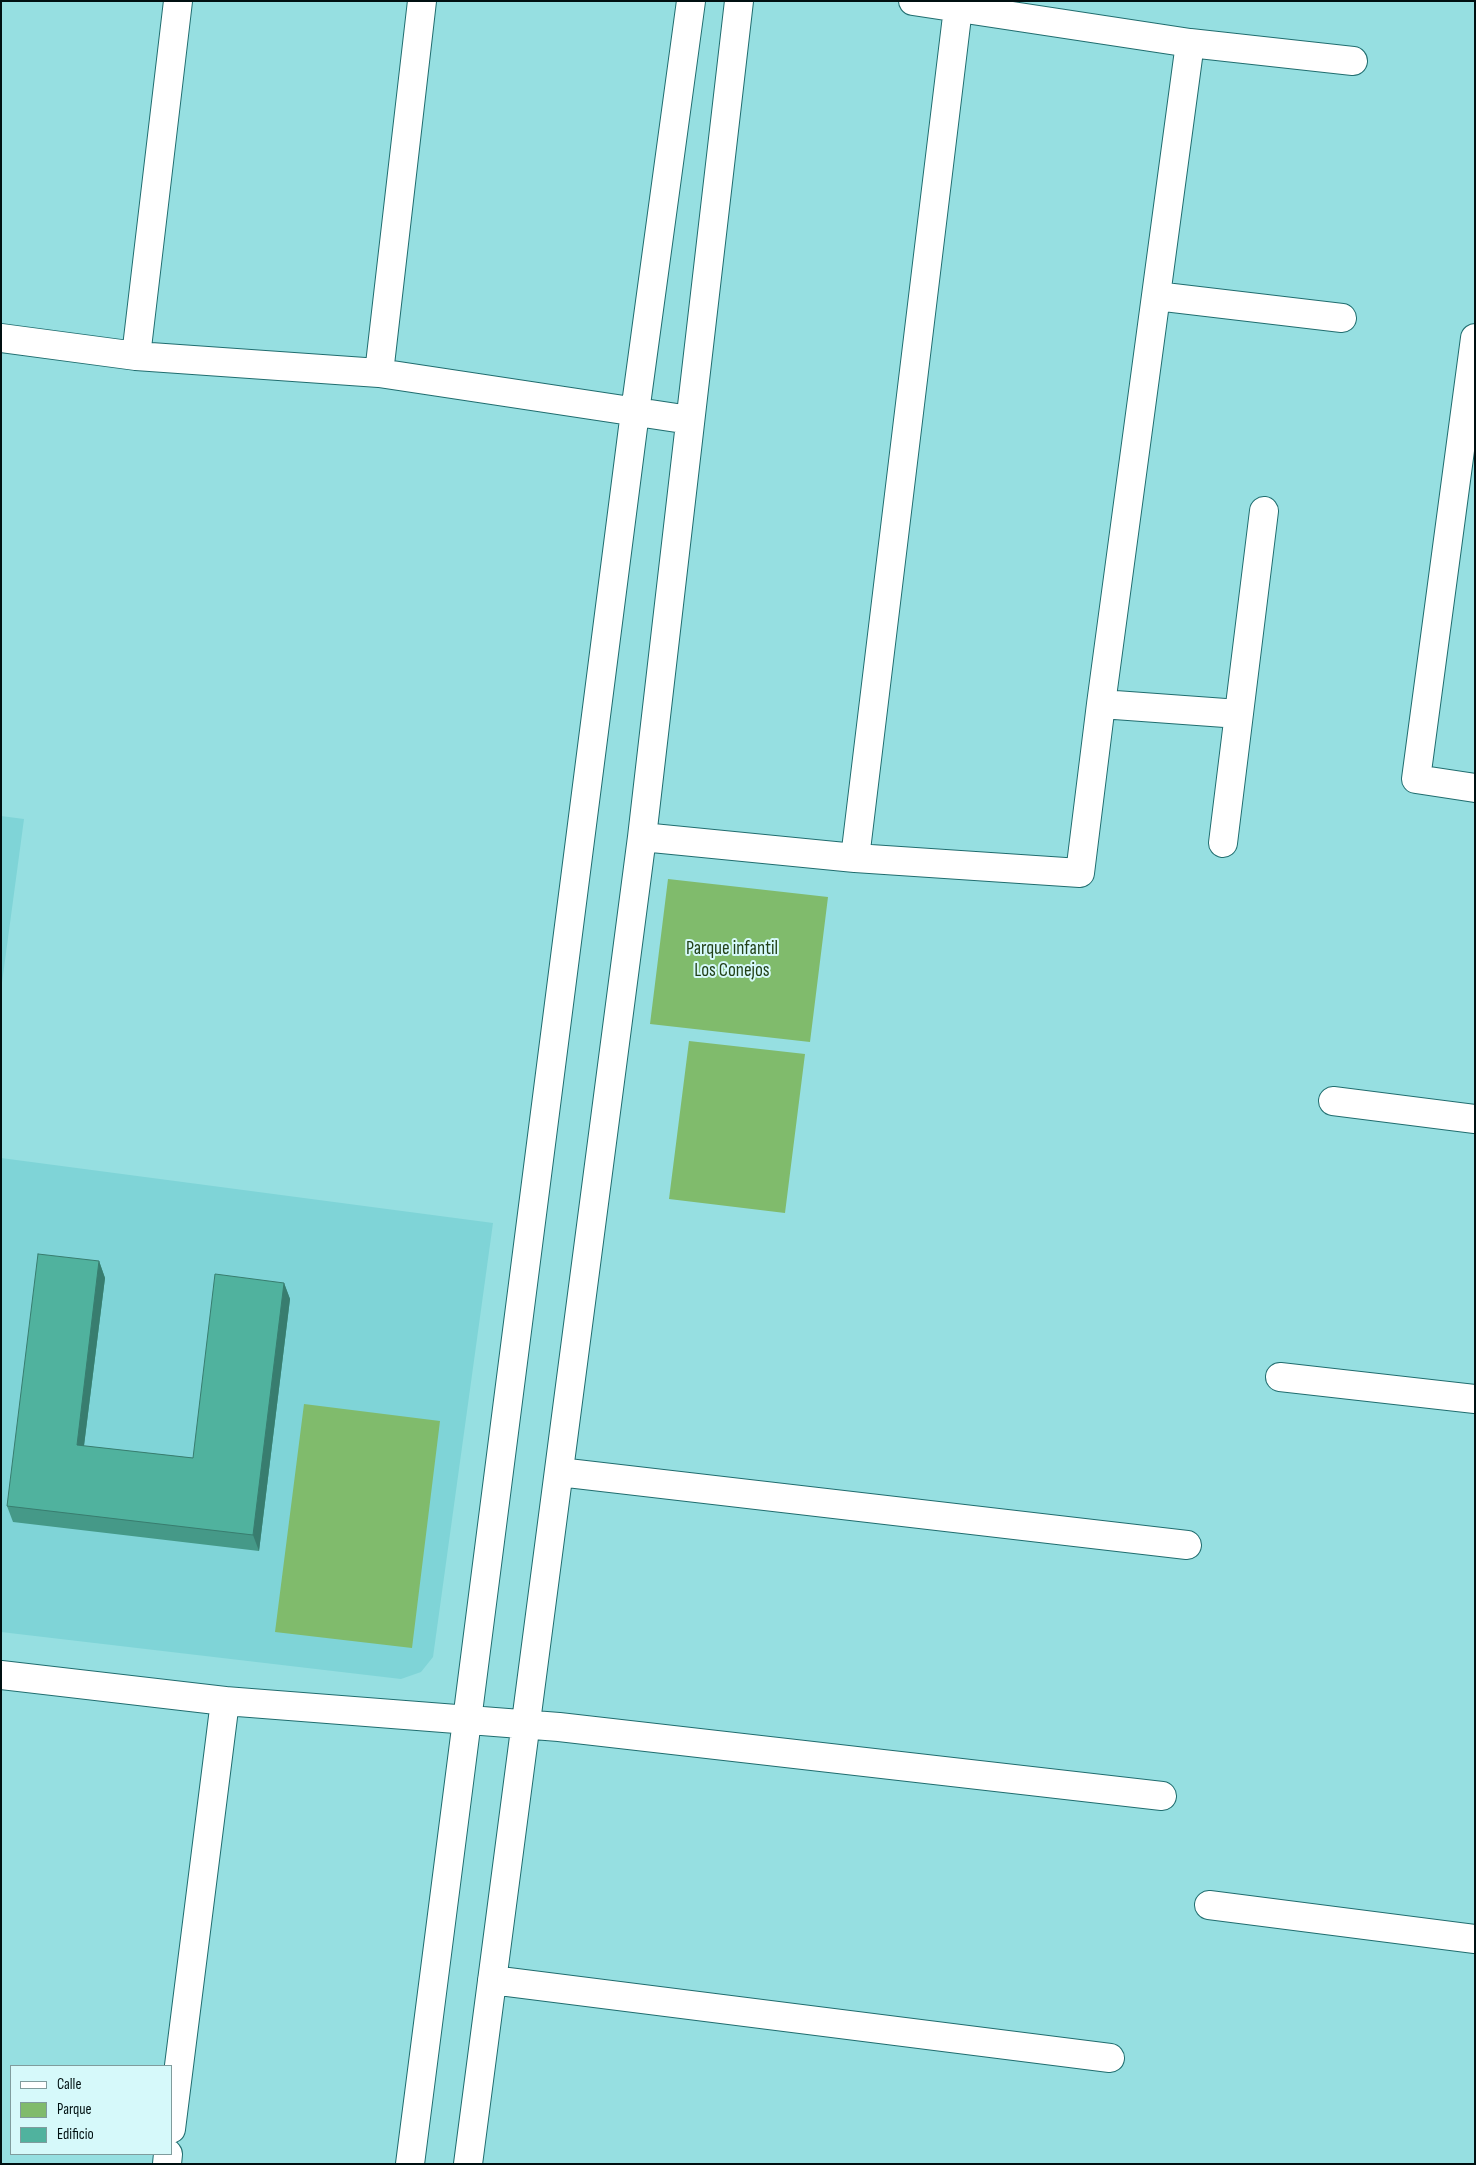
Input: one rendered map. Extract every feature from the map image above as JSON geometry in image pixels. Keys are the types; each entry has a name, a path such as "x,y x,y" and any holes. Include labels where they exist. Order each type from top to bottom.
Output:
{"street":[{"path":"136,356 178,1"},
{"path":"379,373 422,1"},
{"path":"410,2164 635,412 691,1"},
{"path":"468,2164 642,837 739,1"},
{"path":"913,1 1190,43 1353,62"},
{"path":"855,858 958,8"},
{"path":"642,837 855,858 1080,873 1190,43"},
{"path":"1156,296 1342,318"},
{"path":"1,338 136,356 379,373 690,420"},
{"path":"1475,338 1416,779 1475,788"},
{"path":"1223,843 1264,511"},
{"path":"1101,704 1239,714"},
{"path":"1334,1101 1475,1119"},
{"path":"1280,1376 1475,1399"},
{"path":"558,1472 1187,1545"},
{"path":"1,1675 225,1701 526,1724 1162,1796"},
{"path":"172,2121 225,1701"},
{"path":"1209,1905 1475,1939"},
{"path":"492,1980 1110,2058"}],"shaded area":[{"path":"1,816 24,819 1,990"},
{"path":"1,1158 493,1223 433,1657 421,1672 401,1679 1,1632"}],"green space":[{"name":"Parque infantil Los Conejos","path":"668,879 828,897 810,1042 650,1024"},
{"path":"689,1041 805,1054 785,1213 669,1199"},
{"path":"304,1404 440,1421 412,1648 275,1632"}],"building":[{"path":"38,1254 99,1261 77,1445 193,1458 215,1274 284,1283 253,1535 7,1506"}]}
